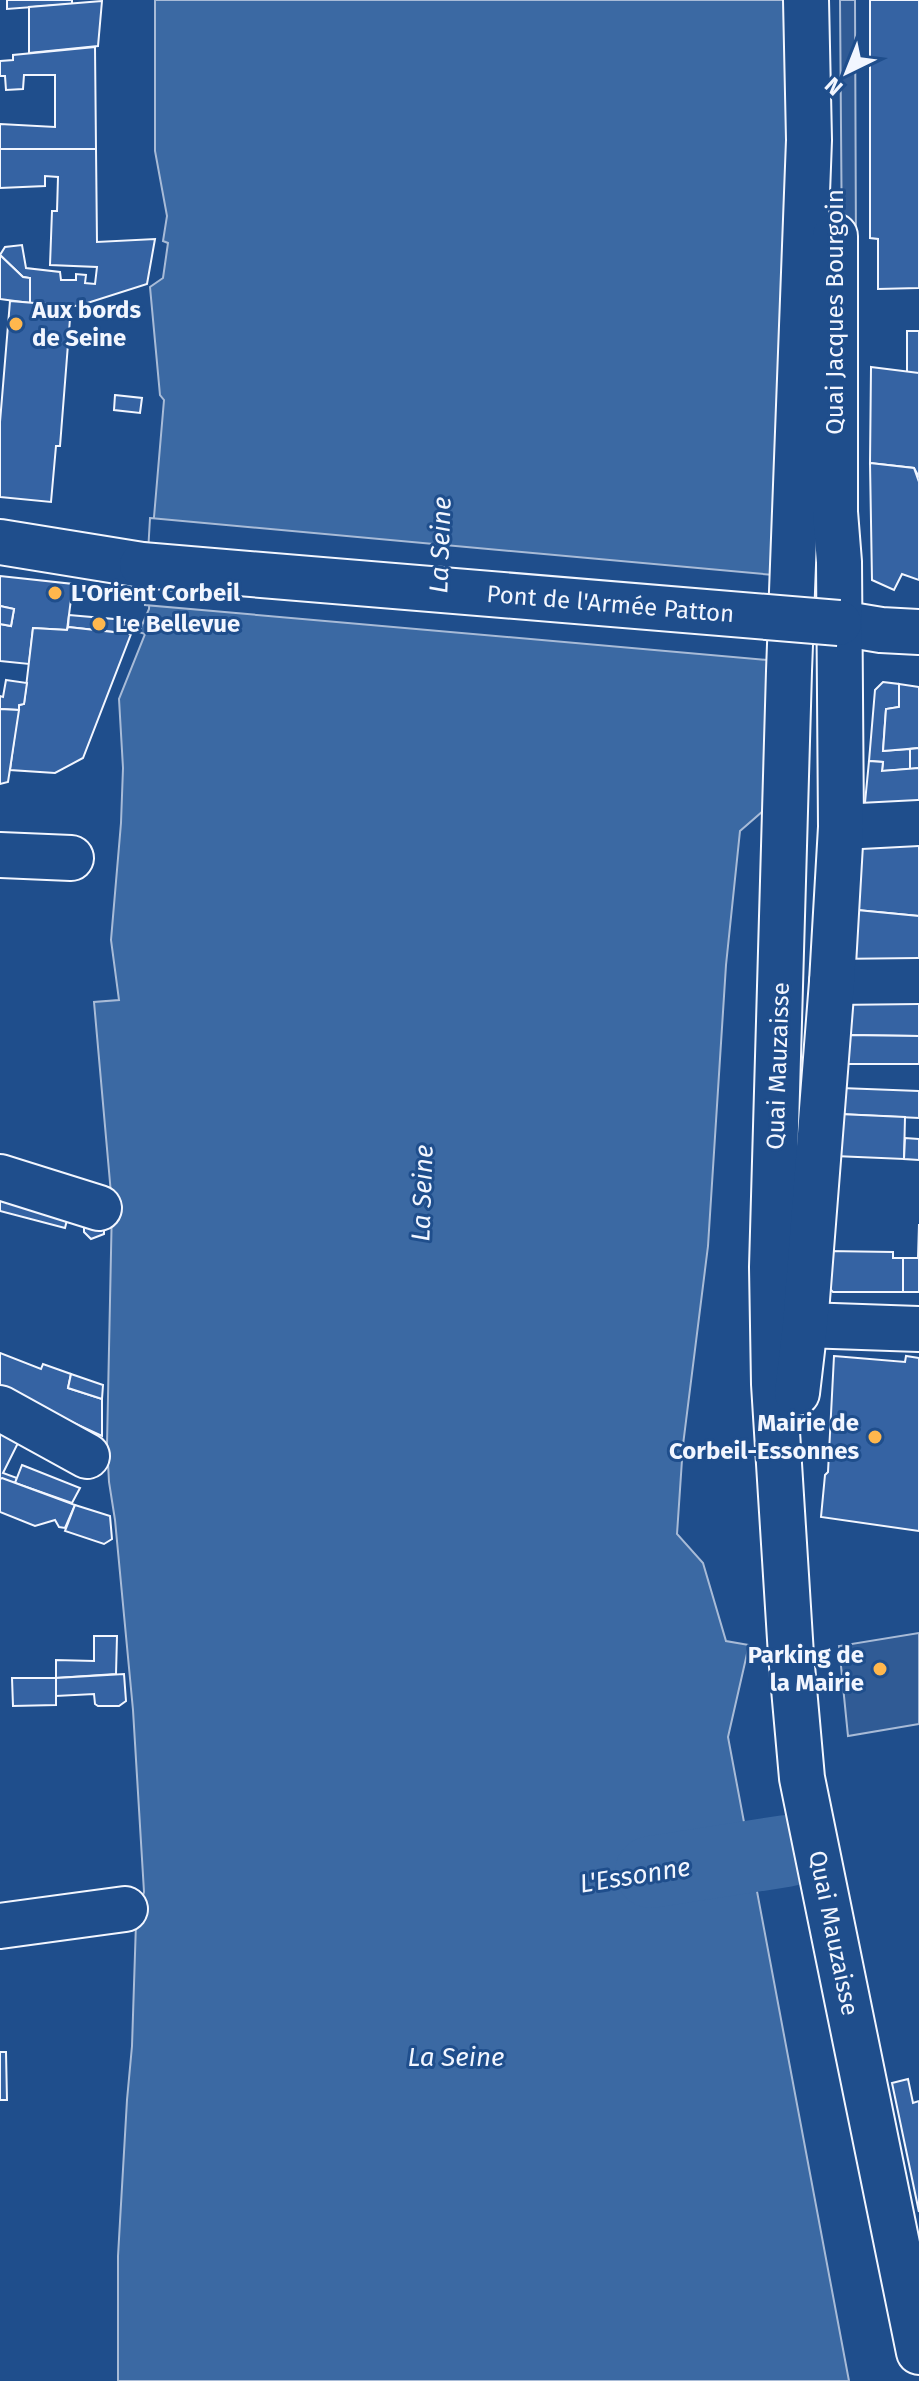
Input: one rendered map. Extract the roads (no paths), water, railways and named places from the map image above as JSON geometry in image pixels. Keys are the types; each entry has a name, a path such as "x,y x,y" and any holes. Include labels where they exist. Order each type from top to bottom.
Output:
{"main road":[{"name":"Quai Jacques Bourgoin","path":"793,620 809,140 806,0"},
{"name":"Quai Jacques Bourgoin","path":"834,0 835,496 839,623"},
{"name":"Pont de l'Armée Patton","path":"0,542 142,565 919,632"},
{"name":"Quai Mauzaisse","path":"793,620 772,1267 774,1384 791,1655 802,1778 919,2352"},
{"name":"Quai Mauzaisse","path":"784,1511 805,1325 832,982 841,827 839,623"},
{"path":"841,827 919,823"},
{"path":"0,855 71,858"},
{"path":"832,982 919,981"},
{"path":"0,1177 99,1208"},
{"path":"805,1325 919,1329"},
{"path":"0,1408 87,1456"},
{"path":"0,1926 125,1909"}],"water":[{"name":"La Seine","path":"155,0 786,0 790,143 771,804 740,831 726,965 708,1246 683,1445 677,1534 703,1563 726,1641 749,1645 728,1737 849,2381 118,2381 118,2256 132,2046 136,1923 144,1892 133,1710 109,1482 107,1445 112,1205 94,1002 119,1000 111,940 123,768 119,699 145,634 139,632 149,609 164,400 160,395 150,287 163,278 168,243 163,241 167,216 155,151"}],"waterway":[{"name":"L'Essonne","path":"651,1872 786,1851"}],"place":[{"name":"Aux bords de Seine","path":"16,324"},
{"name":"L'Orient Corbeil","path":"55,593"},
{"name":"Le Bellevue","path":"99,624"},
{"name":"Mairie de Corbeil-Essonnes","path":"875,1437"},
{"name":"Parking de la Mairie","path":"880,1669"}]}
